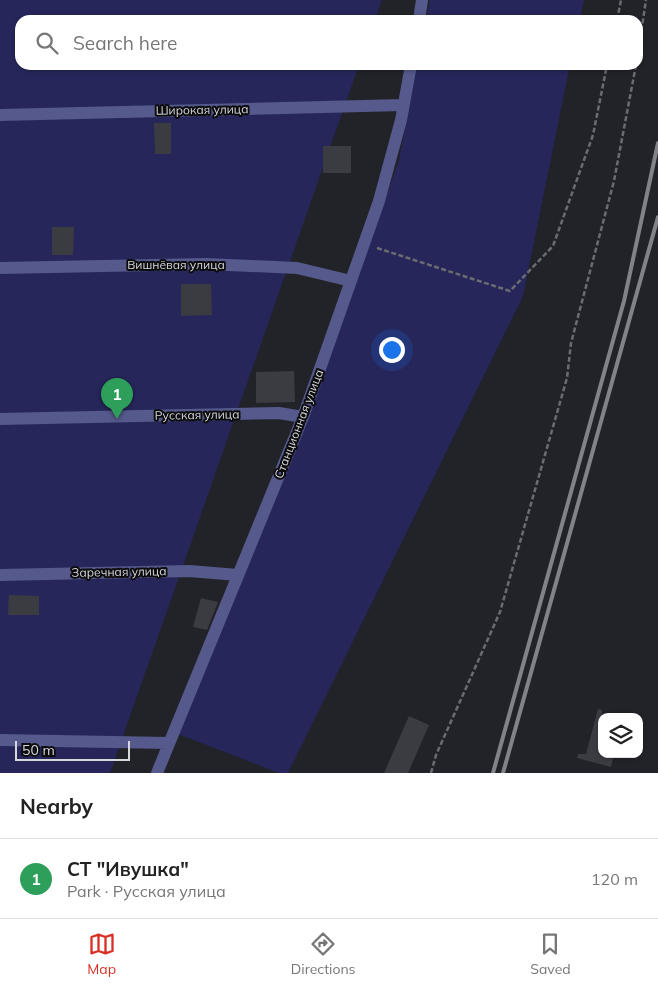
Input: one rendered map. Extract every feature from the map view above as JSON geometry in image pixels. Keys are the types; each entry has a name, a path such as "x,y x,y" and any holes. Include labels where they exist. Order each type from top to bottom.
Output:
{"street":[{"path":"420,15 422,0"},
{"name":"Станционная улица","path":"157,773 303,417 379,201 401,120 410,70"},
{"name":"Широкая улица","path":"0,115 403,105"},
{"name":"Вишнёвая улица","path":"0,268 206,264 297,268 351,281"},
{"name":"Русская улица","path":"0,420 279,413 303,417"},
{"name":"Заречная улица","path":"0,575 189,570 238,575"},
{"path":"0,740 169,743"}],"path":[{"path":"618,15 621,0"},
{"path":"643,20 646,0"},
{"path":"364,244 510,291 553,246 592,135 606,70"},
{"path":"431,773 436,756 500,612 567,378 571,343 614,181 635,70"}],"shaded area":[{"path":"0,0 382,0 377,15 15,15 15,70 357,70 110,773 0,773"},
{"path":"430,0 584,0 581,15 427,15"},
{"path":"416,70 569,70 523,296 288,773 279,773 178,734 308,418 399,160"}],"building":[{"path":"154,123 171,123 171,154 155,154"},
{"path":"323,146 351,146 351,173 323,173"},
{"path":"52,227 74,227 73,255 52,255"},
{"path":"181,284 211,284 212,315 181,316"},
{"path":"294,371 295,402 256,403 256,372"},
{"path":"9,595 39,596 39,615 8,615"},
{"path":"201,598 218,602 207,630 193,627"},
{"path":"598,709 602,710 602,713 598,713 598,758 613,758 611,767 577,758 578,754 586,754"},
{"path":"409,716 429,725 408,773 384,773"}],"railway":[{"path":"493,773 624,301 658,143"},
{"path":"503,773 658,217"}],"place":[{"name":"СТ \"Ивушка\"","path":"117,419"}]}
